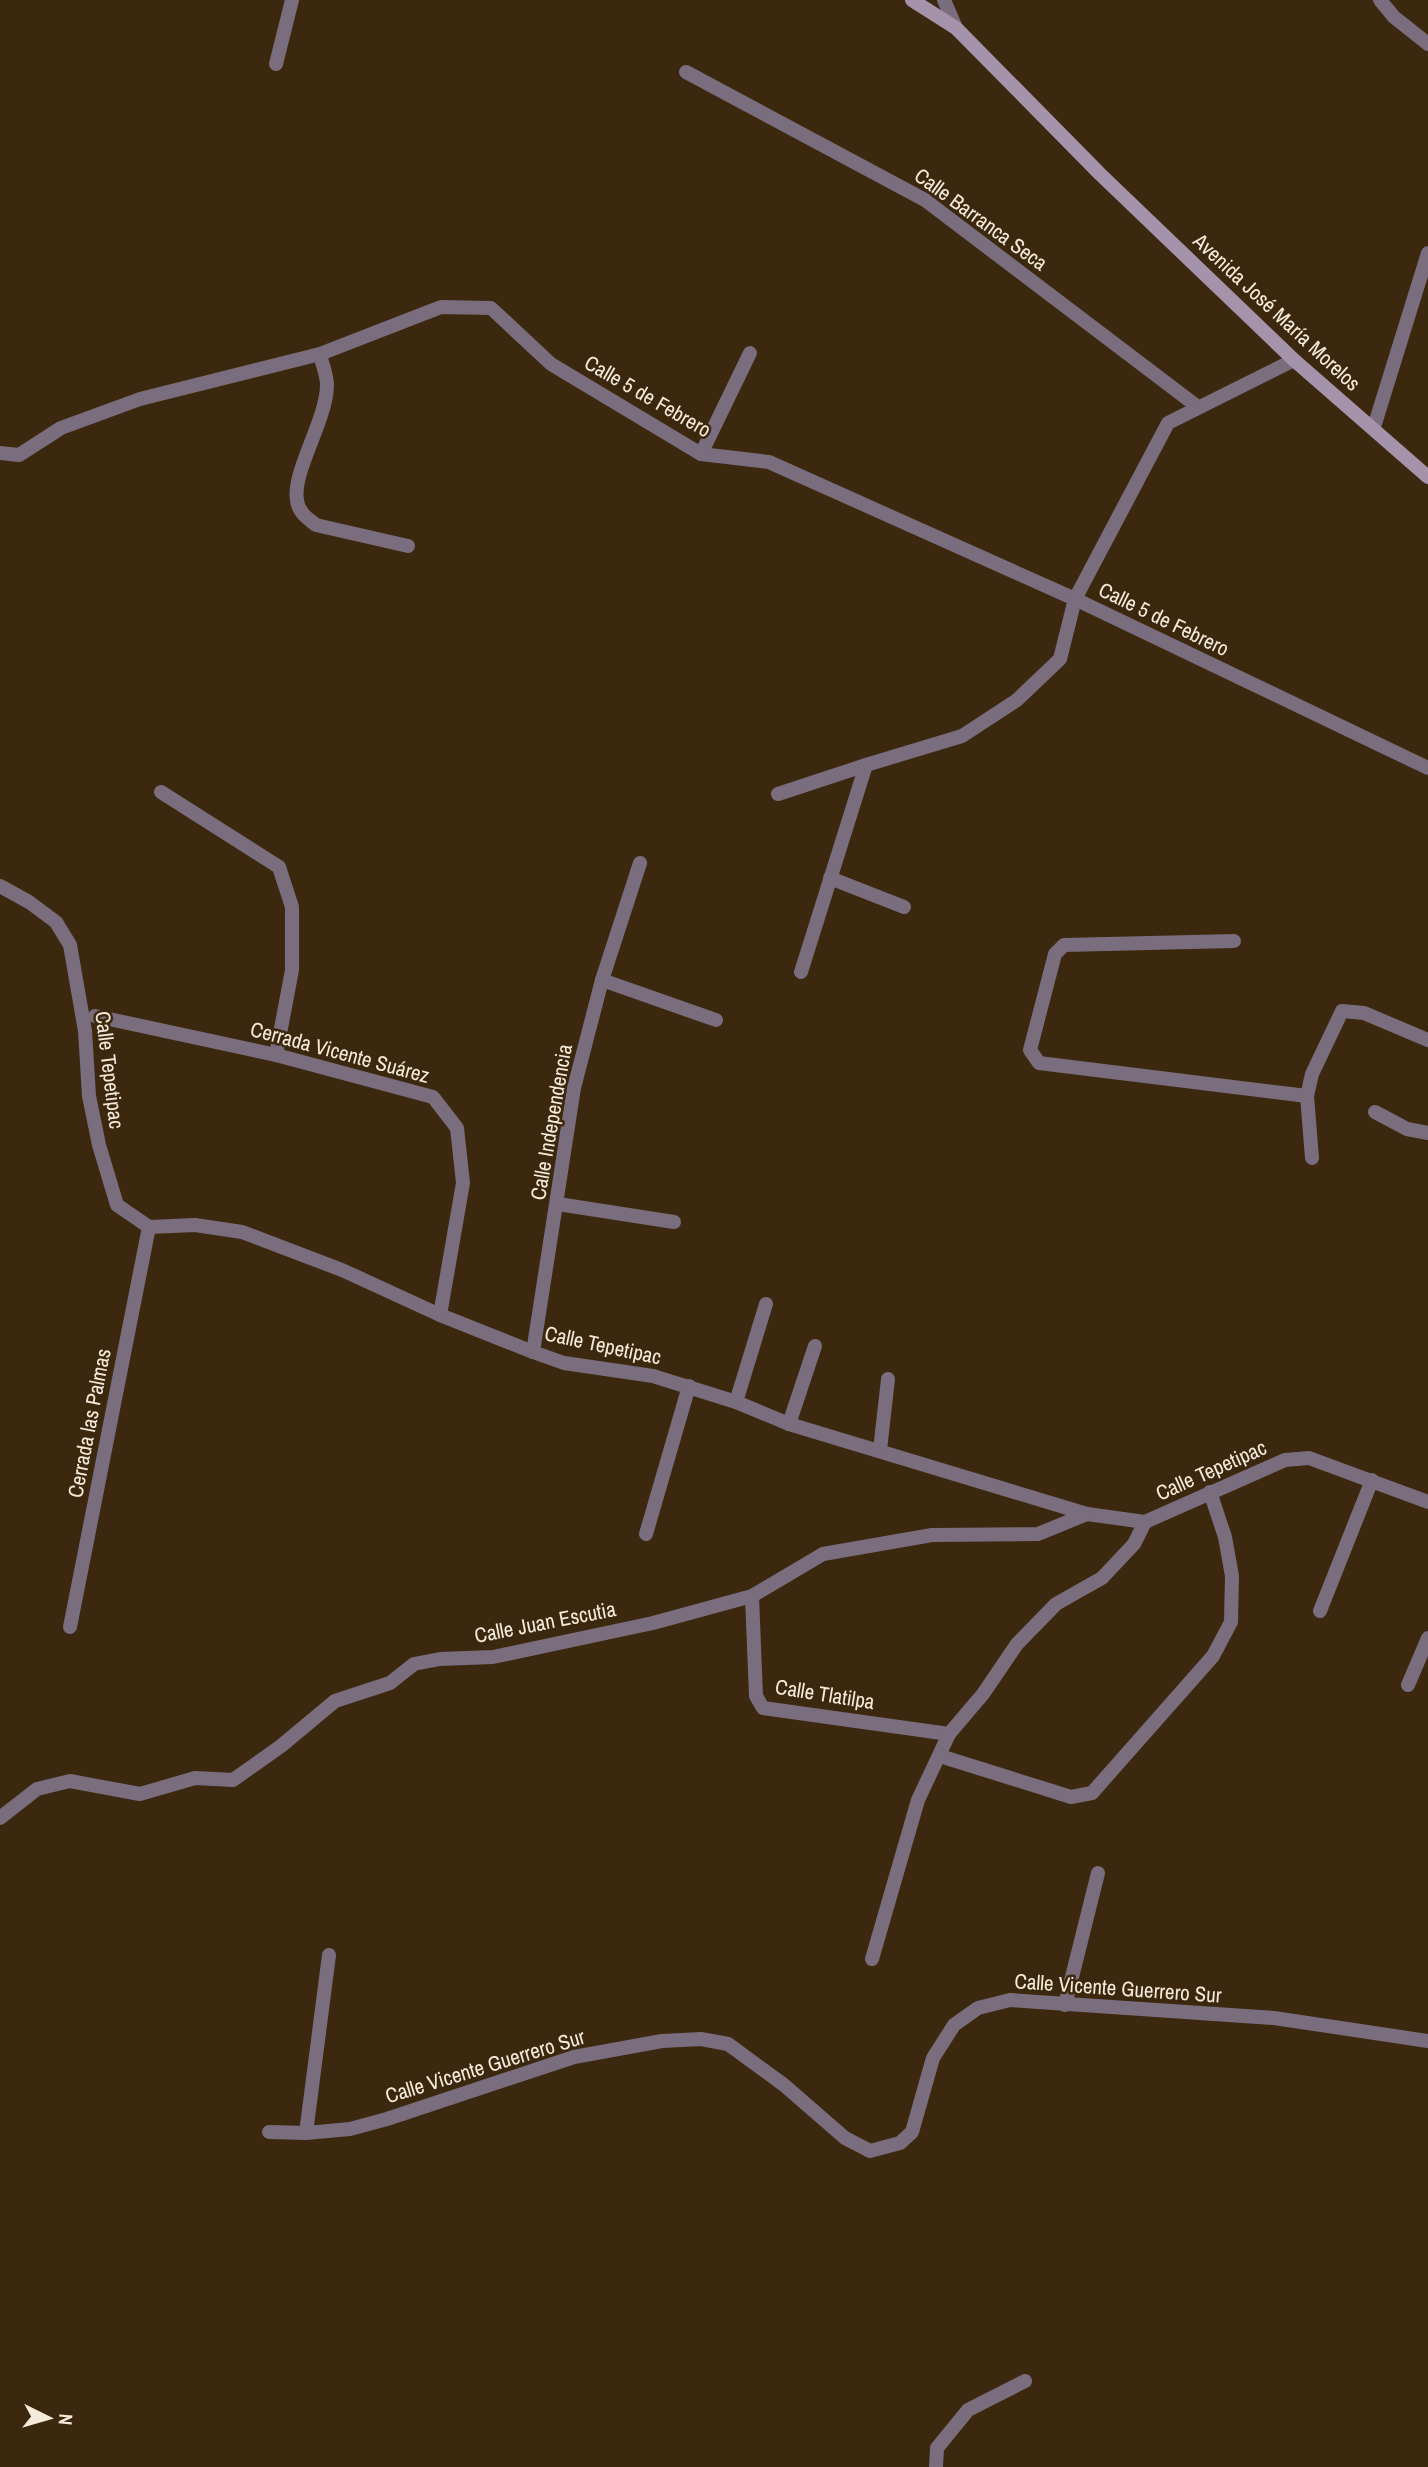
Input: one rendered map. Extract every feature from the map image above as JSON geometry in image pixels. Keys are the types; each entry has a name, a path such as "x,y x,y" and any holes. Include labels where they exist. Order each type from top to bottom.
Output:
{"main road":[{"name":"Avenida José María Morelos","path":"912,0 956,27 1100,174 1294,360 1374,427 1428,477"}],"street":[{"path":"276,64 292,0"},
{"path":"944,0 956,27"},
{"path":"1380,0 1394,17 1428,44"},
{"name":"Calle Barranca Seca","path":"685,72 925,200 1198,407"},
{"path":"1374,427 1428,253"},
{"name":"Calle 5 de Febrero","path":"0,453 19,455 61,428 140,399 320,354 441,307 491,308 551,364 701,454 769,462 1075,599 1428,768"},
{"path":"701,454 750,353"},
{"path":"320,354 327,386 320,419 299,480 296,499 303,516 316,525 408,546"},
{"path":"778,794 962,736 1017,700 1060,659 1075,599 1168,423 1294,360"},
{"path":"802,972 866,765"},
{"path":"161,792 279,867 292,907 292,970 276,1055"},
{"name":"Calle Independencia","path":"533,1352 574,1088 602,980 640,863"},
{"path":"831,878 904,907"},
{"name":"Calle Tepetipac","path":"0,886 29,902 56,922 70,945 85,1031 89,1096 99,1145 117,1205 149,1227 195,1225 242,1232 342,1270 440,1315 564,1363 653,1376 689,1386 789,1424 1087,1514 1145,1522 1285,1460 1310,1458 1428,1502"},
{"path":"1234,941 1064,945 1055,954 1030,1050 1039,1063 1307,1096"},
{"path":"602,980 716,1020"},
{"path":"1312,1158 1307,1096 1312,1074 1342,1011 1364,1013 1428,1040"},
{"name":"Cerrada Vicente Suárez","path":"95,1016 276,1055 433,1097 457,1128 463,1183 440,1315"},
{"path":"1375,1112 1407,1129 1428,1133"},
{"path":"558,1204 674,1222"},
{"name":"Cerrada las Palmas","path":"70,1627 149,1227"},
{"path":"736,1402 766,1304"},
{"path":"789,1424 815,1346"},
{"path":"880,1450 888,1379"},
{"path":"646,1534 689,1386"},
{"path":"1320,1611 1372,1480"},
{"path":"940,1756 1071,1797 1091,1793 1213,1656 1231,1622 1232,1576 1225,1537 1210,1492"},
{"name":"Calle Juan Escutia","path":"0,1818 37,1789 70,1781 139,1794 195,1778 233,1780 281,1746 335,1700 390,1683 414,1664 440,1659 493,1657 653,1623 752,1596 822,1554 932,1535 1038,1534 1087,1514"},
{"path":"872,1959 918,1800 949,1734 983,1694 1017,1644 1055,1604 1102,1578 1134,1544 1145,1522"},
{"name":"Calle Tlatilpa","path":"752,1596 756,1696 764,1708 949,1734"},
{"path":"1408,1685 1428,1638"},
{"path":"1065,2005 1098,1873"},
{"path":"306,2133 329,1955"},
{"name":"Calle Vicente Guerrero Sur","path":"269,2132 306,2133 350,2129 574,2057 662,2040 701,2039 728,2044 784,2085 845,2138 870,2151 900,2143 912,2132 933,2058 954,2025 978,2008 1010,2000 1274,2018 1428,2041"},
{"path":"936,2467 937,2448 968,2410 1025,2381"}]}
